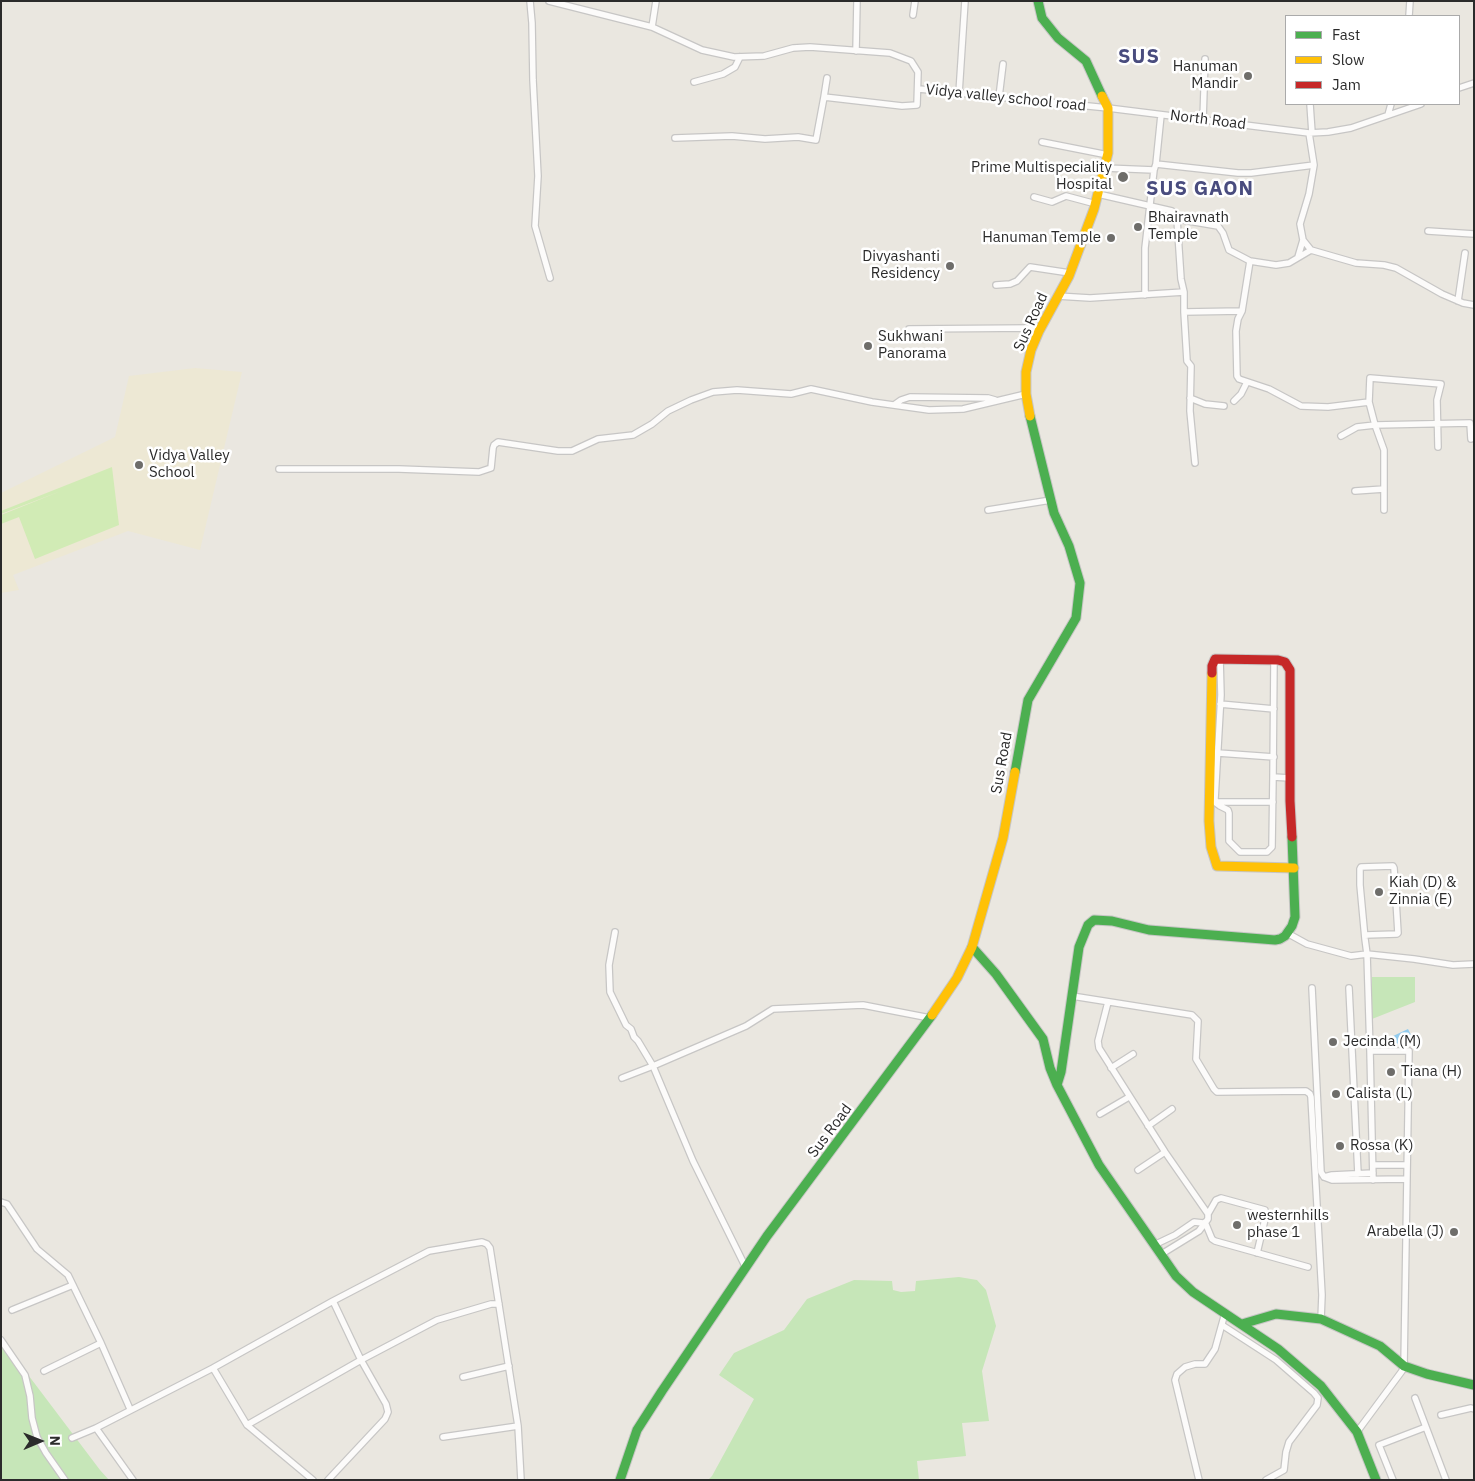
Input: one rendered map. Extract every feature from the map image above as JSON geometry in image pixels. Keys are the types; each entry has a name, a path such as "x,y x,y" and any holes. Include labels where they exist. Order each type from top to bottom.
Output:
{"street":[{"path":"530,1 538,176 534,226 550,278"},
{"name":"Vidya valley school road","path":"549,1 652,27 702,50 734,57 764,56 793,48 810,47 890,53 911,61 918,72 919,89 1108,108"},
{"path":"652,27 656,1"},
{"path":"856,50 857,1"},
{"path":"914,15 915,1"},
{"path":"959,93 965,1"},
{"name":"Sus Road","path":"620,1480 637,1430 662,1391 767,1236 824,1163 957,978 972,947 1002,838 1028,700 1076,618 1080,583 1069,546 1054,513 1026,394 1026,372 1031,350 1070,273 1096,204 1108,155 1108,108 1086,61 1058,38 1042,18 1038,1"},
{"path":"1409,15 1410,1"},
{"path":"694,82 722,74 735,67 740,57"},
{"path":"1203,120 1205,59"},
{"path":"999,97 1004,64"},
{"path":"675,138 732,136 816,140 827,78"},
{"path":"1460,88 1474,83"},
{"path":"824,97 902,106 918,105 919,89"},
{"path":"1298,257 1303,240 1300,224 1309,194 1314,165 1310,133 1310,105"},
{"path":"1388,115 1391,105"},
{"name":"North Road","path":"1108,108 1310,133 1351,128 1414,105"},
{"path":"1145,295 1145,248 1161,114"},
{"path":"1042,142 1108,155"},
{"path":"1105,168 1155,167 1251,173 1314,165"},
{"path":"1098,194 1172,211 1177,219 1181,279 1184,292 1187,361 1191,366 1190,411 1195,463"},
{"path":"1034,197 1052,202 1066,196 1096,204"},
{"path":"1177,219 1218,226 1223,233 1229,250 1250,261 1276,265 1289,263 1311,250"},
{"path":"1428,231 1474,234"},
{"path":"1147,234 1178,233"},
{"path":"1303,240 1311,250 1356,263 1396,268 1458,301 1474,305"},
{"path":"1458,301 1465,253"},
{"path":"1250,261 1242,310 1236,331 1237,376 1239,379 1269,388 1301,406 1328,407 1369,402"},
{"path":"996,285 1010,284 1017,281 1030,267 1070,273"},
{"path":"1058,296 1090,298 1184,292"},
{"path":"1184,312 1242,310"},
{"path":"910,329 1032,328 1039,331"},
{"path":"1384,510 1384,450 1369,402 1370,378 1441,384 1437,400 1438,447"},
{"path":"1234,401 1241,394 1247,382"},
{"path":"279,469 398,469 479,472 491,468 494,444 498,442 558,451 572,451 598,440 633,434 647,428 668,411 690,400 713,392 737,390 792,394 811,389 872,402 929,410 963,409 1026,394"},
{"path":"894,405 904,398 910,397 988,398 995,400"},
{"path":"1190,398 1205,404 1224,406"},
{"path":"1341,436 1357,427 1375,425 1470,423 1471,439"},
{"path":"1355,491 1384,488"},
{"path":"988,510 1051,500"},
{"path":"1220,658 1216,802 1228,810 1229,841 1240,852 1267,852 1272,847 1274,660"},
{"path":"1057,1085 1061,1072 1076,966 1083,934 1088,925 1094,920 1112,921 1149,930 1275,940 1280,940 1292,926 1295,917 1294,868 1290,778 1290,670 1285,662 1274,660 1215,659 1212,666 1209,820 1211,847 1217,866 1294,868"},
{"path":"1220,704 1274,709"},
{"path":"1218,753 1274,758"},
{"path":"1273,777 1290,778"},
{"path":"1216,802 1273,802"},
{"path":"1365,936 1397,934 1398,932 1393,866 1360,868 1365,936 1367,954 1373,1177"},
{"path":"615,932 609,965 610,992 626,1025 631,1029 634,1037 653,1066 693,1161 746,1268"},
{"path":"1287,933 1307,944 1351,956 1367,954 1414,959 1453,966 1474,964"},
{"path":"972,947 996,974 1043,1039 1050,1068 1057,1085 1099,1165 1160,1255 1176,1276 1193,1292 1278,1349 1321,1386 1357,1432 1376,1480"},
{"path":"1312,988 1321,1172 1332,1180 1373,1177 1407,1179"},
{"path":"1349,988 1358,1174"},
{"path":"1072,996 1192,1015 1198,1021 1199,1029 1196,1059 1215,1091 1306,1091 1310,1094 1322,1295 1321,1319"},
{"path":"1108,1002 1098,1044 1148,1126 1208,1214"},
{"path":"622,1078 746,1026 773,1009 863,1005 930,1018"},
{"path":"1357,1432 1402,1371 1406,1343 1409,1051 1370,1051"},
{"path":"1111,1068 1133,1054"},
{"path":"1100,1114 1129,1096"},
{"path":"1148,1126 1172,1110"},
{"path":"1138,1170 1165,1152"},
{"path":"1373,1165 1407,1165"},
{"path":"1324,1176 1358,1174 1373,1177"},
{"path":"1160,1255 1199,1232 1216,1200 1221,1198 1265,1210 1266,1215 1257,1253"},
{"path":"2,1200 7,1204 38,1249 68,1275 130,1409"},
{"path":"1154,1245 1175,1235 1194,1222 1204,1223"},
{"path":"1204,1223 1213,1240 1308,1267"},
{"path":"72,1438 96,1428 213,1368 333,1301 429,1251 482,1242 490,1248 518,1426 521,1480"},
{"path":"12,1310 73,1285"},
{"path":"328,1480 386,1419 387,1415 386,1404 361,1360 333,1301"},
{"path":"247,1425 361,1360 437,1320 491,1304 499,1304"},
{"path":"1200,1480 1175,1380 1177,1374 1185,1367 1205,1364 1215,1349 1225,1313"},
{"path":"1242,1324 1276,1314 1321,1319 1380,1346 1404,1366 1427,1374 1474,1385"},
{"path":"1222,1326 1276,1360 1318,1398 1317,1405 1289,1442 1284,1470 1266,1480"},
{"path":"1,1340 24,1375 30,1396 32,1418 37,1437 64,1480"},
{"path":"44,1371 101,1343"},
{"path":"463,1377 509,1366"},
{"path":"213,1368 247,1425 313,1480"},
{"path":"1415,1398 1446,1480"},
{"path":"1441,1415 1471,1408 1474,1409"},
{"path":"443,1437 518,1426"},
{"path":"1393,1480 1379,1445 1426,1427"},
{"path":"96,1428 133,1480"}],"shaded area":[{"name":"Vidya Valley School","path":"195,368 242,372 200,550 128,531 13,575 19,590 1,593 1,493 115,437 129,376"}],"green space":[{"path":"112,467 119,525 35,559 19,517 1,524 1,515 61,491 1,514 1,511"},
{"path":"1372,977 1415,977 1415,1002 1372,1019"},
{"path":"959,1277 977,1280 986,1290 996,1326 982,1371 989,1421 962,1423 966,1456 917,1461 919,1480 708,1480 712,1476 754,1399 719,1375 734,1353 784,1330 807,1299 854,1280 892,1281 893,1290 901,1292 915,1291 916,1281"},
{"path":"1,1339 100,1470 109,1480 1,1480"}],"water":[{"path":"1408,1029 1412,1037 1394,1045 1391,1037"}],"traffic: fast":[{"path":"1038,1 1042,18 1058,38 1086,61 1102,96"},
{"path":"1015,772 1028,700 1076,618 1080,583 1069,546 1054,513 1030,416"},
{"path":"1057,1085 1061,1072 1079,947 1088,925 1094,920 1112,921 1149,930 1280,939 1285,936 1292,926 1295,917 1292,837"},
{"path":"972,947 996,974 1043,1039 1050,1068 1057,1085 1099,1165 1176,1276 1193,1292 1278,1349 1321,1386 1357,1432 1376,1480"},
{"path":"620,1480 637,1430 662,1391 767,1236 932,1015"},
{"path":"1242,1324 1276,1314 1321,1319 1380,1346 1404,1366 1427,1374 1474,1385"}],"traffic: slow":[{"path":"1030,416 1026,394 1026,372 1031,350 1039,331 1069,276 1094,209 1108,153 1108,108 1102,96"},
{"path":"1212,673 1209,821 1211,847 1217,866 1294,868"},
{"path":"932,1015 957,978 972,947 1003,838 1015,772"}],"traffic: jam":[{"path":"1212,673 1215,659 1278,660 1285,662 1290,670 1290,801 1292,837"}],"place":[{"name":"Hanuman Mandir","path":"1248,76"},
{"name":"Prime Multispeciality Hospital","path":"1123,177"},
{"name":"Bhairavnath Temple","path":"1138,227"},
{"name":"Hanuman Temple","path":"1111,238"},
{"name":"Divyashanti Residency","path":"950,266"},
{"name":"Sukhwani Panorama","path":"868,346"},
{"name":"Vidya Valley School","path":"139,465"},
{"name":"Kiah (D) & Zinnia (E)","path":"1379,892"},
{"name":"Jecinda (M)","path":"1333,1042"},
{"name":"Tiana (H)","path":"1391,1072"},
{"name":"Calista (L)","path":"1336,1094"},
{"name":"Rossa (K)","path":"1340,1146"},
{"name":"westernhills phase 1","path":"1237,1225"},
{"name":"Arabella (J)","path":"1454,1232"}],"district":[{"name":"SUS","path":"1139,57"},
{"name":"SUS GAON","path":"1200,189"}]}
